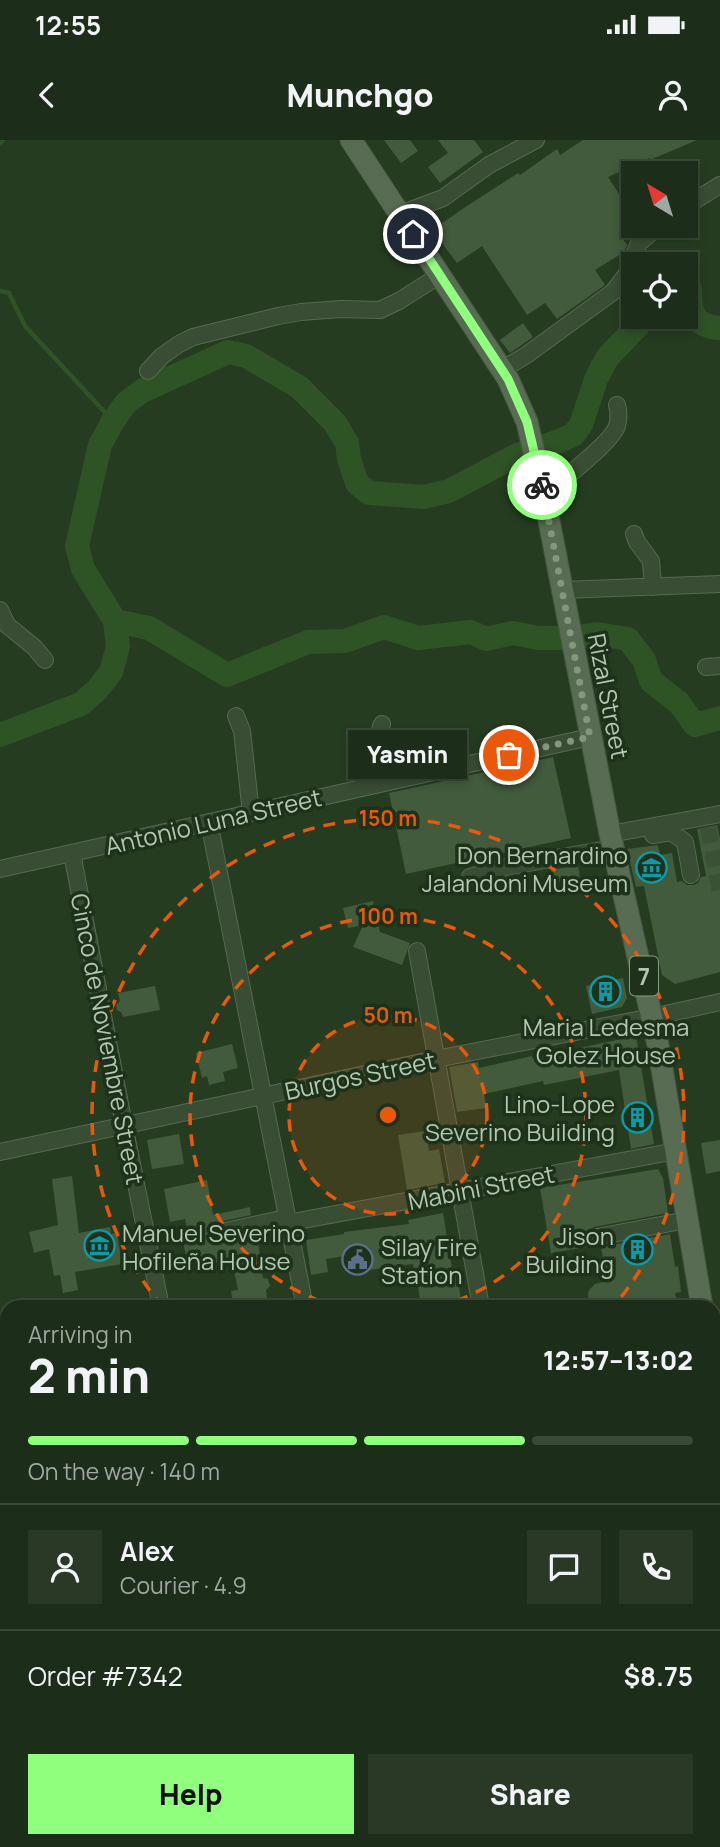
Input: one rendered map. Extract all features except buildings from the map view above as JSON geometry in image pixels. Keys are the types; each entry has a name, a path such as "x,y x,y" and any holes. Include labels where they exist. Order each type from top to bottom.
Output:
{"main road":[{"name":"Rizal Street","path":"351,140 513,388 527,422 537,459 590,737 652,1017 701,1300"}],"street":[{"path":"400,214 443,198 489,165 536,140"},
{"path":"698,199 720,186"},
{"path":"501,370 525,356 613,292 626,275 639,243 645,238"},
{"path":"148,371 162,356 193,337 301,312 380,310 440,275"},
{"path":"544,495 571,474 617,428 617,405"},
{"path":"634,534 651,561 653,587"},
{"path":"562,590 720,584"},
{"path":"0,610 7,625 34,647 45,660"},
{"path":"236,716 242,731 251,813"},
{"path":"373,786 378,753 377,738 383,724"},
{"name":"Antonio Luna Street","path":"0,869 590,737"},
{"path":"470,877 712,819"},
{"path":"209,822 304,1300"},
{"path":"612,841 671,832 685,842 691,875"},
{"name":"Cinco de Noviembre Street","path":"72,853 160,1300"},
{"path":"417,951 480,1300"},
{"name":"Burgos Street","path":"0,1152 436,1059 720,1002"},
{"name":"Mabini Street","path":"226,1231 676,1151"},
{"path":"597,1237 687,1220"}],"waterway":[{"path":"0,143 3,140"},
{"path":"0,291 9,293 25,326 113,421"},
{"path":"698,321 720,328"},
{"path":"0,735 81,704 111,672 118,647 115,621 83,569 77,546 100,445 126,403 142,391 228,352 246,356 299,387 335,423 347,443 357,483 369,493 424,497 449,491 517,455 573,435 581,425 596,379 607,358 635,329"},
{"path":"115,621 149,628 227,675 308,642 345,641 384,627 418,638 471,632 486,639 513,633 538,638 571,638 597,634 628,639 644,660 651,681 679,703 695,725 720,718"}],"tunnel":[{"path":"708,827 720,893"}],"way so far":[{"path":"509,755 590,737 542,485"}],"place":[{"name":"Yasmin","path":"509,755"},
{"name":"Don Bernardino Jalandoni Museum","path":"651,868"},
{"name":"Maria Ledesma Golez House","path":"606,992"},
{"name":"Lino-Lope Severino Building","path":"638,1117"},
{"name":"Manuel Severino Hofileña House","path":"99,1246"},
{"name":"Jison Building","path":"637,1249"},
{"name":"Silay Fire Station","path":"358,1260"}],"route":[{"path":"413,234 508,379 527,422 542,485"}]}
